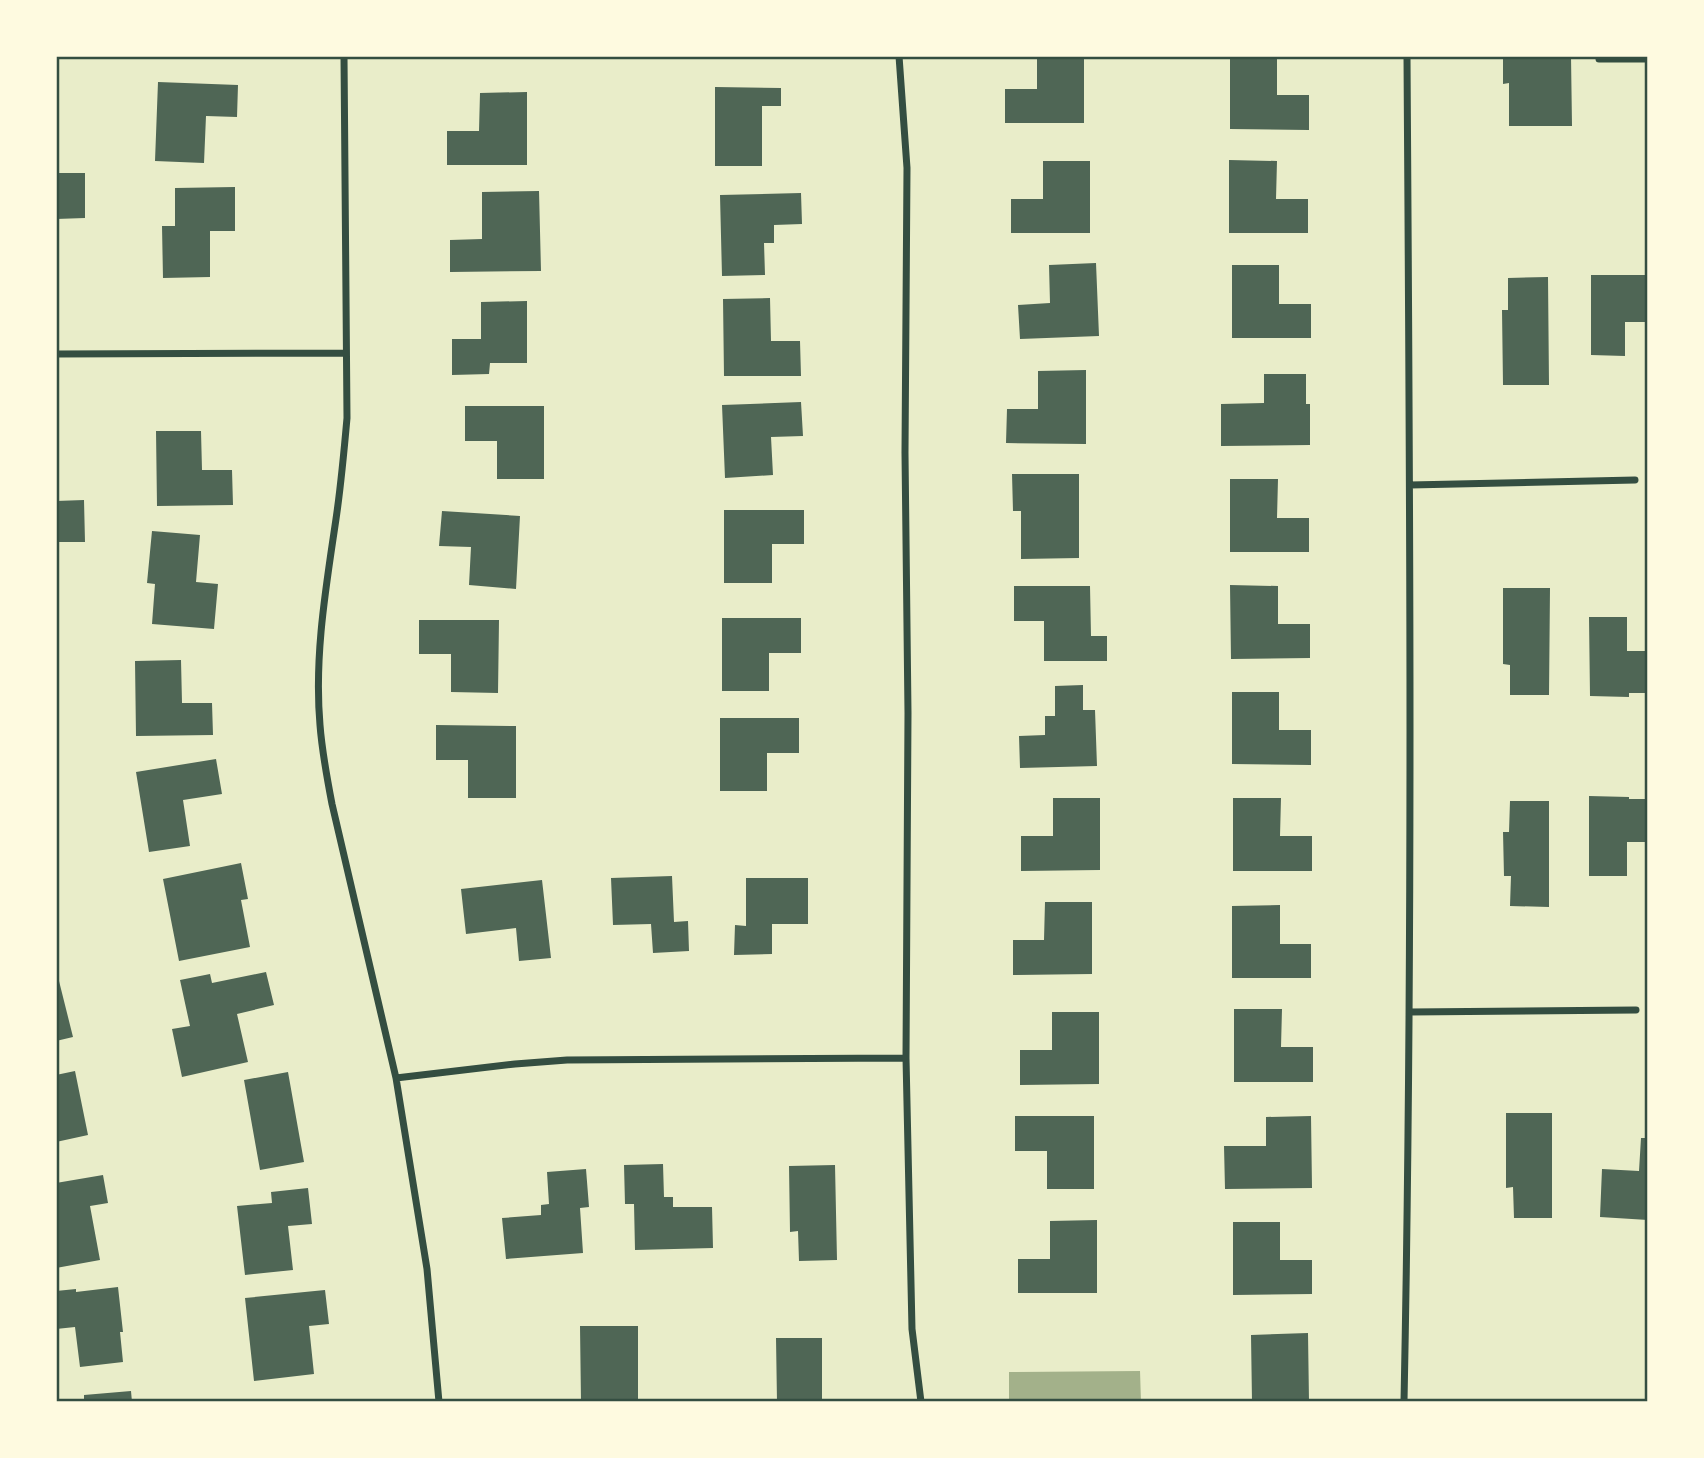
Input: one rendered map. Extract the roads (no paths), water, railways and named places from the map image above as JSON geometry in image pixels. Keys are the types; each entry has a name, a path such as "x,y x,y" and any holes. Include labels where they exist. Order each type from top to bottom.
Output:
{"street":[{"path":"344,56 347,418 343,468 321,629 320,725 332,804 396,1078 427,1269 439,1402"},
{"path":"900,56 907,168 906,1058 912,1329 921,1402"},
{"path":"1404,1402 1410,1012 1407,56"},
{"path":"1599,56 1599,59 1648,59"},
{"path":"56,354 346,353"},
{"path":"1410,485 1634,480"},
{"path":"1410,1012 1636,1010"},
{"path":"396,1078 567,1060 906,1058"}]}
